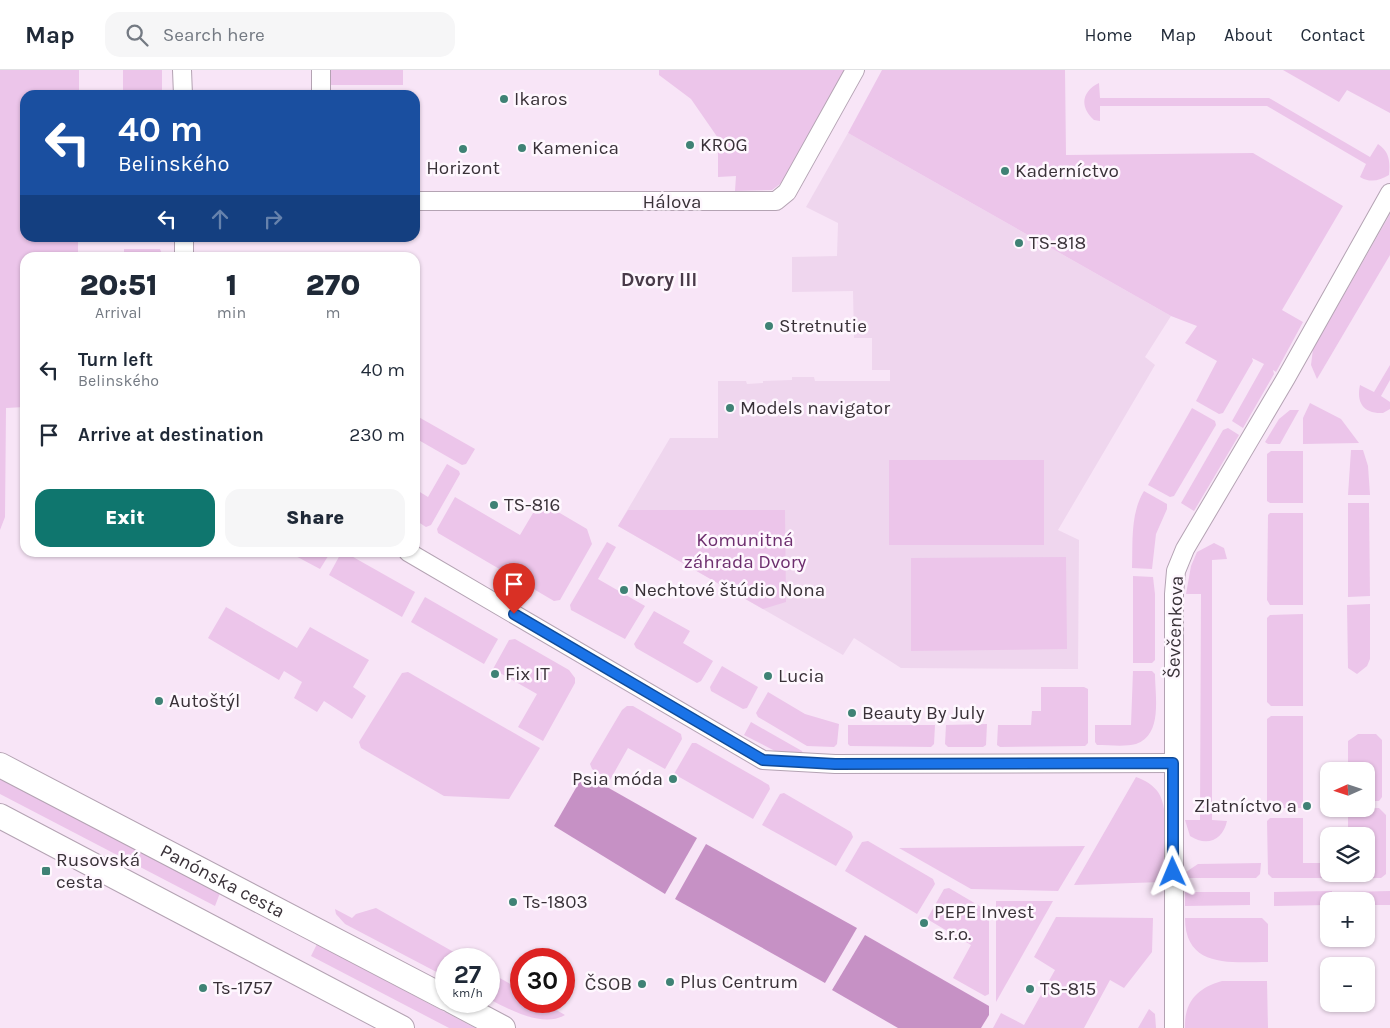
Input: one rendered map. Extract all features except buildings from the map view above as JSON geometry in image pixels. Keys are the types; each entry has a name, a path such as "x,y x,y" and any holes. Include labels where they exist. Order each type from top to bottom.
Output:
{"main road":[{"name":"Panónska cesta","path":"0,765 435,992"},
{"path":"0,816 402,1028"},
{"path":"475,1013 503,1028"}],"street":[{"path":"182,70 183,90"},
{"path":"321,90 322,70"},
{"name":"Hálova","path":"420,201 776,201 787,192 855,70"},
{"name":"Ševčenkova","path":"1174,1028 1174,594 1180,559 1286,378 1390,193"},
{"path":"417,557 763,760 835,764 1173,763"}],"shaded area":[{"path":"848,133 1171,316 1145,357 1155,365 1058,530 1079,540 1078,669 901,668 854,638 843,655 618,526 670,438 718,438 718,381 746,381 747,384 763,383 763,381 792,380 792,377 814,377 815,381 890,381 890,370 872,370 872,338 854,338 853,291 792,292 792,257 837,256 838,223 806,207"},
{"path":"584,774 697,838 665,894 554,826"},
{"path":"706,844 857,928 825,983 675,899"},
{"path":"865,935 989,1006 989,1015 981,1028 898,1028 832,990"}],"green space":[{"path":"0,70 79,70 79,90 20,90 20,242 78,242 78,252 20,252 20,407 6,408 5,517 0,530"},
{"path":"123,70 162,70 162,90 123,90"},
{"path":"331,70 403,70 403,85 331,85"},
{"path":"659,70 847,70 784,181 772,190 735,191 736,176 718,177 718,138 691,99 659,75"},
{"path":"882,70 1065,70 1066,155 1253,153 1343,206 1282,310 1303,322 1276,372 1273,370 1274,374 1243,428 1232,421 1264,364 1252,358 1253,361 1223,413 1219,414 1196,401 1217,361 1185,343 1197,326 1171,316 848,133"},
{"path":"1283,70 1390,70 1390,113 1347,90 1339,102"},
{"path":"1099,83 1100,98 1269,98 1370,157 1378,144 1387,154 1389,175 1382,179 1374,180 1360,177 1366,164 1267,106 1100,106 1100,121 1094,120 1086,110 1084,100 1089,90"},
{"path":"1390,214 1390,255 1317,379 1311,365 1313,349"},
{"path":"124,249 160,249 161,252 124,252"},
{"path":"1390,365 1390,380 1381,396 1390,402 1390,409 1383,413 1371,412 1361,402 1359,397 1360,385 1374,392"},
{"path":"1310,403 1341,419 1359,443 1303,444 1303,418"},
{"path":"1192,408 1215,421 1216,425 1174,496 1170,497 1148,485"},
{"path":"1290,410 1299,410 1280,444 1268,444 1265,442 1279,419"},
{"path":"420,418 475,449 466,464 462,465 420,441"},
{"path":"1228,428 1239,435 1194,511 1181,503 1223,430"},
{"path":"1351,450 1363,450 1368,466 1370,495 1348,495"},
{"path":"1271,451 1303,451 1303,503 1270,503 1267,501 1267,454"},
{"path":"889,460 1044,460 1044,545 889,545"},
{"path":"447,464 459,471 460,474 431,525 426,527 420,523 420,492 428,497"},
{"path":"1144,491 1167,504 1167,509 1156,534 1152,569 1132,568 1134,519"},
{"path":"455,497 520,535 533,513 553,509 587,529 592,544 560,600 554,601 438,533 437,529"},
{"path":"1348,503 1369,503 1370,596 1348,597"},
{"name":"Komunitná záhrada Dvory","path":"628,510 785,510 786,602 763,609 618,526"},
{"path":"1270,513 1303,513 1303,605 1270,605 1267,600 1268,515"},
{"path":"607,542 616,547 598,579 645,606 625,639 571,610 570,605"},
{"path":"1214,543 1224,548 1227,559 1212,560 1212,820 1227,821 1225,828 1218,837 1213,840 1202,841 1190,836 1185,820 1200,820 1201,594 1186,594 1191,566 1197,552"},
{"path":"298,557 328,557 320,569"},
{"path":"339,557 353,557 415,592 402,617 329,575"},
{"path":"1066,557 1067,649 911,651 911,558"},
{"path":"1133,576 1153,577 1155,594 1155,660 1152,663 1133,663"},
{"path":"425,597 498,639 484,664 411,622"},
{"path":"1370,604 1370,659 1367,666 1357,674 1348,668 1347,605"},
{"path":"226,607 297,648 310,627 369,660 353,687 366,696 352,719 324,701 317,712 294,698 302,682 284,671 279,680 208,638"},
{"path":"654,611 690,631 683,643 713,661 701,681 697,683 636,648 634,644"},
{"path":"1303,614 1303,706 1271,706 1267,702 1267,618 1270,615"},
{"path":"515,639 569,670 575,678 575,683 543,741 518,727 537,694 493,669 509,640"},
{"path":"722,666 758,687 747,708 743,709 711,691 710,687"},
{"path":"1133,671 1152,671 1155,674 1156,714 1154,724 1145,739 1136,744 1122,746 1097,745 1095,742 1095,725 1131,725"},
{"path":"408,672 540,748 509,799 444,796 361,748 359,742 402,673"},
{"path":"1041,687 1084,687 1088,689 1088,743 1085,746 1000,747 997,745 998,725 1031,725 1032,711 1041,711"},
{"path":"768,692 805,714 839,724 837,744 834,747 807,746 758,717 756,713"},
{"path":"627,706 633,706 681,734 682,739 665,769 628,748 610,780 592,769 590,764 622,710"},
{"path":"1271,716 1303,716 1303,808 1270,808 1267,804 1267,719"},
{"path":"751,722 802,751 803,754 775,751 744,735"},
{"path":"987,724 986,745 983,747 948,747 945,744 946,725"},
{"path":"848,725 935,725 934,744 931,747 850,746 848,744"},
{"path":"1358,734 1376,734 1382,740 1382,797 1379,801 1375,801 1375,762 1348,762 1348,741"},
{"path":"692,743 696,743 769,785 770,789 753,819 674,774"},
{"path":"1136,777 1154,787 1162,800 1165,823 1163,882 1074,885"},
{"path":"0,779 220,893 215,906 0,794"},
{"path":"784,793 851,832 853,837 836,866 762,825 780,794"},
{"path":"1375,808 1379,808 1386,815 1386,874 1381,878 1375,878 1375,827 1348,827 1348,818 1375,818"},
{"path":"1270,818 1303,818 1303,863 1320,863 1320,878 1272,878 1268,874 1267,821"},
{"path":"868,841 933,879 935,884 917,914 845,871 862,842"},
{"path":"1085,846 1058,891 971,889 899,848"},
{"path":"1261,863 1260,874 1256,878 1185,878 1186,872 1198,864"},
{"path":"949,888 988,911 989,914 989,994 985,996 953,978 971,945 927,919 944,889"},
{"path":"1332,891 1320,892 1320,905 1274,906 1274,892"},
{"path":"1390,891 1390,905 1375,905 1375,892 1347,892"},
{"path":"1185,892 1250,892 1250,905 1185,906"},
{"path":"996,901 1053,901 996,1002"},
{"path":"376,908 447,948 435,948 435,971 345,924 336,914 335,909 352,918 356,914"},
{"path":"1056,917 1153,918 1152,952 1124,988 1110,980 1084,1028 993,1028 1001,1013 1024,1025 1055,970 1034,957"},
{"path":"1185,918 1262,918 1268,924 1268,962 1226,962 1202,954 1193,946 1187,935"},
{"path":"317,944 435,1007 435,1013 447,1013 475,1028 449,1028 311,956"},
{"path":"500,978 510,984 510,1009 500,1004"},
{"path":"1222,981 1267,981 1268,1028 1185,1028 1187,1011 1194,997 1213,984"},
{"path":"1149,1009 1155,1014 1156,1028 1138,1028"},
{"path":"519,1013 562,1013 565,1015 547,1020"}],"place":[{"name":"Ikaros","path":"504,99"},
{"name":"KROG","path":"690,145"},
{"name":"Kamenica","path":"522,148"},
{"name":"Horizont","path":"463,149"},
{"name":"Kaderníctvo","path":"1005,171"},
{"name":"TS-818","path":"1019,243"},
{"name":"Stretnutie","path":"769,326"},
{"name":"Models navigator","path":"730,408"},
{"name":"TS-816","path":"494,505"},
{"name":"Nechtové štúdio Nona","path":"624,590"},
{"name":"Fix IT","path":"495,674"},
{"name":"Lucia","path":"768,676"},
{"name":"Autoštýl","path":"159,701"},
{"name":"Beauty By July","path":"852,713"},
{"name":"Psia móda","path":"673,779"},
{"name":"Zlatníctvo a","path":"1307,806"},
{"name":"Rusovská cesta","path":"46,871"},
{"name":"Ts-1803","path":"513,902"},
{"name":"PEPE Invest s.r.o.","path":"924,923"},
{"name":"Plus Centrum","path":"670,982"},
{"name":"ČSOB","path":"642,984"},
{"name":"Ts-1757","path":"203,988"},
{"name":"TS-815","path":"1030,989"}],"district":[{"name":"Dvory III","path":"659,279"}],"route":[{"path":"514,614 763,760 784,763 835,764 1173,763 1173,872"}]}
